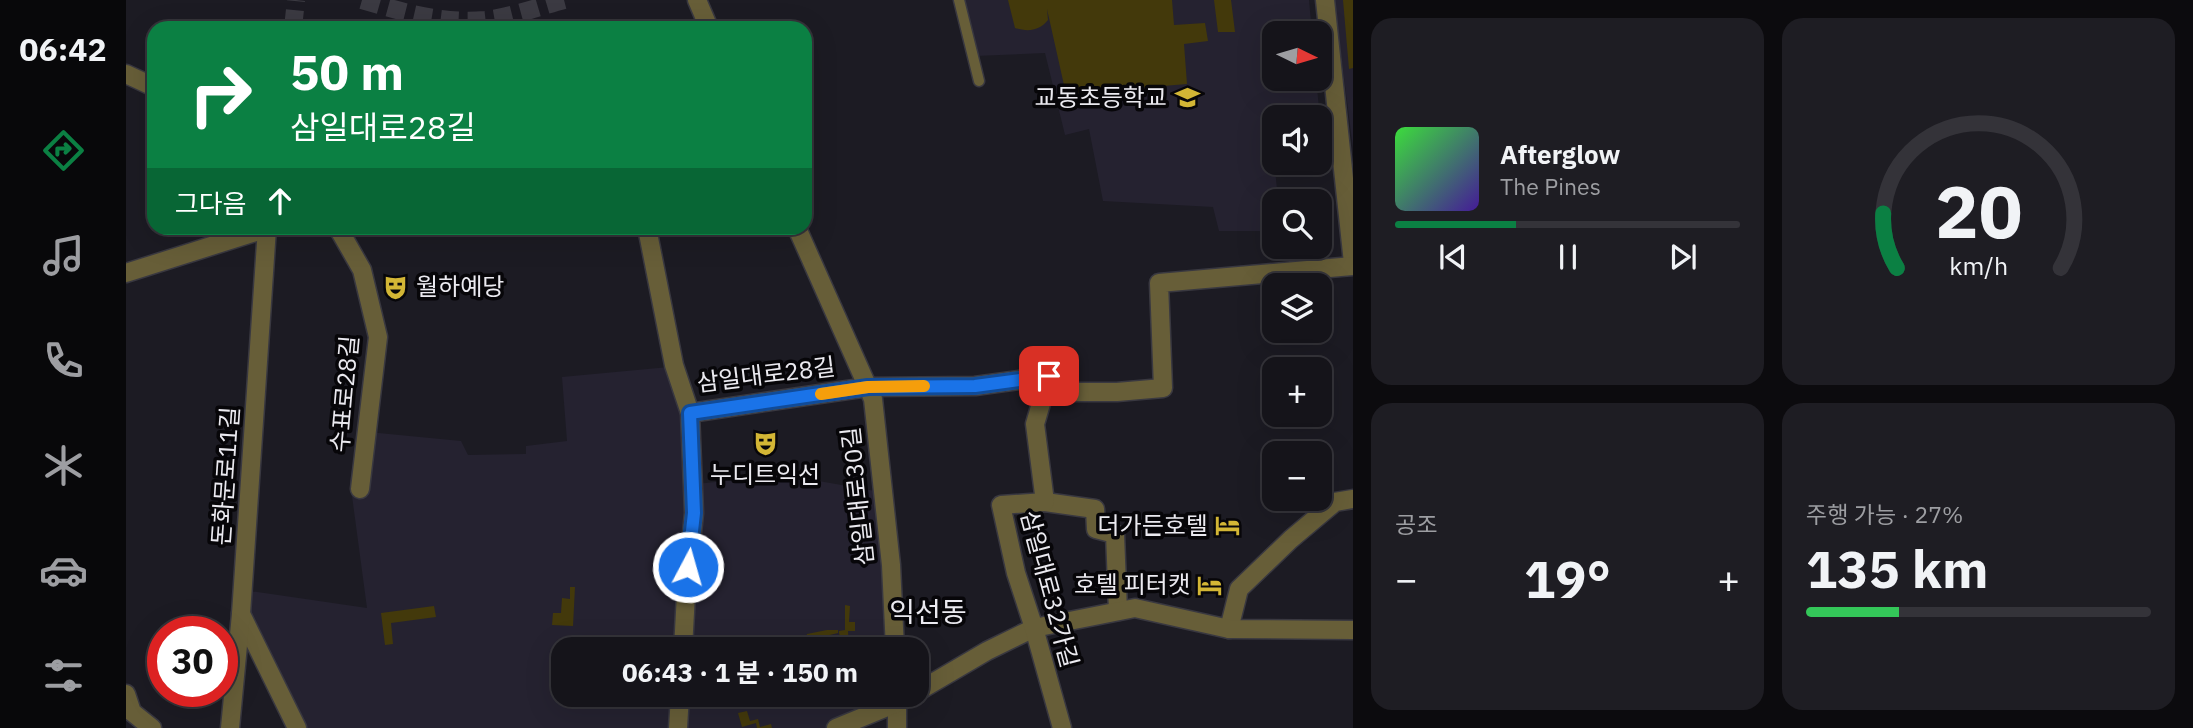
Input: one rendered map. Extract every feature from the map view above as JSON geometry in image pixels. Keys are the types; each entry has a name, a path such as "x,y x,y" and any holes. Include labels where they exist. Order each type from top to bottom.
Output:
{"street":[{"path":"696,0 706,21"},
{"path":"1049,376 1067,392 1163,388 1158,283 1353,264 1325,0"},
{"path":"126,74 147,84"},
{"path":"126,273 245,235"},
{"name":"돈화문로11길","path":"230,728 241,614 267,235"},
{"name":"수표로28길","path":"342,235 362,270 378,337 360,489"},
{"name":"삼일대로28길","path":"648,235 674,365 690,413 868,387 975,386 1049,376"},
{"name":"삼일대로30길","path":"800,235 873,400 891,565 894,637"},
{"name":"삼일대로32가길","path":"1045,502 1035,424 1049,376"},
{"path":"684,637 694,513 690,413"},
{"path":"1228,629 1239,589 1291,539 1335,502 1353,499"},
{"name":"삼일대로32가길","path":"1062,728 1016,573 1001,505 1045,502 1095,509 1096,529 1115,534 1118,611"},
{"path":"929,685 1034,628 1135,608 1228,629 1353,630"},
{"path":"241,614 297,728"},
{"path":"126,694 129,714 152,728"},
{"path":"678,728 679,707"},
{"path":"836,728 881,707"},
{"path":"897,728 900,707"}],"lane":[{"path":"958,0 979,81"}],"shaded area":[{"name":"교동초등학교","path":"959,0 1309,0 1311,21 1262,21 1262,91 1317,91 1319,105 1262,105 1262,175 1276,175 1277,189 1262,189 1262,231 1219,231 1213,207 1103,201 1089,129 1065,135 1045,53 975,56"},
{"path":"1008,0 1172,0 1174,25 1205,23 1208,41 1184,44 1187,84 1066,94 1047,9 1048,20 1041,26 1033,30 1015,28"},
{"path":"1214,0 1231,0 1235,32 1218,32"},
{"path":"1334,0 1353,0 1353,148"},
{"path":"1343,0 1353,0 1353,68 1349,69"},
{"path":"669,367 695,406 696,484 785,475 892,494 901,637 551,637 551,707 873,707 825,728 297,728 241,614 243,590 367,608 350,481 358,431 461,441 468,455 526,454 526,446 567,441 562,377"},
{"path":"570,587 575,587 573,626 552,625 553,613 561,613 562,598 570,599"},
{"path":"845,605 850,606 849,622 855,622 855,631 848,631 848,637 840,637 839,631 845,630"},
{"path":"434,606 436,617 391,623 393,644 385,645 381,613"},
{"path":"838,630 838,633 822,637 806,637 807,634"},
{"path":"747,711 750,721 758,719 760,727 771,724 772,728 757,728 756,723 742,727 738,713"}],"tunnel":[{"path":"294,21 296,0"},
{"path":"362,0 423,16 469,21 505,17 564,0"}],"slow traffic":[{"path":"821,394 868,387 924,386"}],"place":[{"name":"교동초등학교","path":"1187,98"},
{"name":"월하예당","path":"396,287"},
{"name":"누디트익선","path":"765,444"},
{"name":"더가든호텔","path":"1228,526"},
{"name":"호텔 피터캣","path":"1210,585"}],"district":[{"name":"익선동","path":"928,612"}],"route":[{"path":"688,567 694,513 690,413 868,387 975,386 1049,376"}]}
